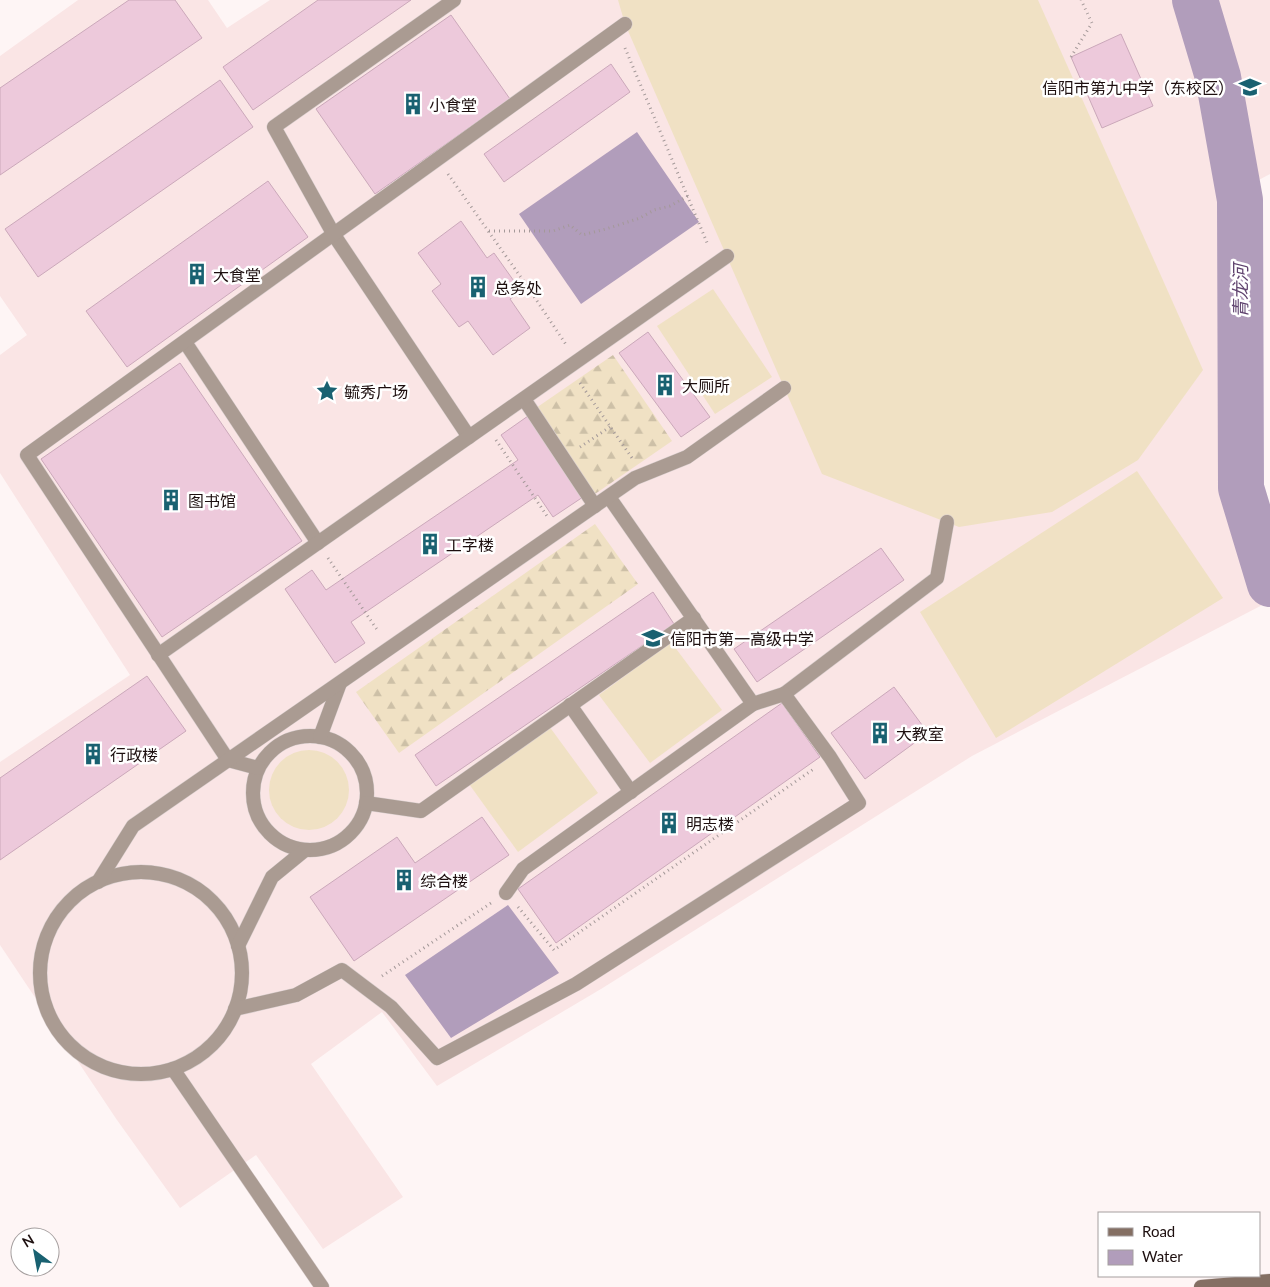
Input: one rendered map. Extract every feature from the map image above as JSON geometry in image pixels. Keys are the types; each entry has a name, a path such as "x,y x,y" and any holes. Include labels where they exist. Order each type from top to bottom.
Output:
{"main road":[{"path":"1201,1287 1270,1281"}],"street":[{"path":"454,0 274,127 334,235 469,437"},
{"path":"258,768 228,760 27,455 621,27"},
{"path":"158,655 721,260"},
{"path":"184,342 318,543"},
{"path":"98,882 133,826 609,496 636,478 688,457 784,388"},
{"path":"524,398 595,506"},
{"path":"609,496 753,704"},
{"path":"506,893 523,869 753,704 784,694 937,578 947,522"},
{"path":"366,804 421,811 694,618"},
{"path":"320,737 340,682"},
{"path":"234,1009 296,996 342,970 391,1007 437,1058 576,984 859,803 830,758 784,694"},
{"path":"570,705 631,792"},
{"path":"302,736 320,737 337,742 351,754 362,768 366,786 366,804 360,820 349,835 332,846 305,850 293,848 275,839 262,825 254,807 252,787 258,768 270,752 284,742 302,736"},
{"path":"238,946 272,877 305,850"},
{"path":"152,872 185,881 213,900 233,929 242,961 240,996 226,1027 203,1053 173,1069 143,1075 113,1071 85,1058 62,1038 45,1009 38,975 44,941 60,911 86,887 98,882 118,874 152,872"},
{"path":"173,1069 322,1287"}],"path":[{"path":"1070,57 1092,23 1080,0"},
{"path":"621,27 688,196 721,260"},
{"path":"438,160 488,232 573,364 610,426 644,475"},
{"path":"488,232 553,231 570,225 582,235 640,218 654,210 670,206 688,196"},
{"path":"486,425 558,532"},
{"path":"563,458 610,426"},
{"path":"318,543 390,648"},
{"path":"365,987 506,893 554,950 830,758"}],"shaded area":[{"name":"信阳市第一高级中学","path":"78,0 208,0 227,28 270,0 1195,0 1218,77 1240,200 1241,488 1270,584 1270,601 972,756 601,989 437,1086 382,1012 311,1064 403,1197 323,1249 256,1155 180,1208 117,1120 0,945 0,762 130,675 0,473 0,355 27,335 0,296 0,56"},
{"name":"信阳市第九中学（东校区）","path":"1206,0 1270,0 1270,174 1255,182"}],"green space":[{"path":"618,0 1038,0 1203,370 1138,460 1052,512 959,527 822,474 625,24"},
{"path":"713,289 772,377 715,414 657,326"},
{"path":"613,355 672,441 595,494 536,408"},
{"path":"1137,471 1223,598 996,738 920,612"},
{"path":"595,524 638,584 399,753 356,692"},
{"path":"671,642 722,710 650,763 599,695"},
{"path":"549,726 598,793 518,852 469,784"},
{"path":"309,750 324,753 337,762 346,775 349,790 346,805 337,818 324,827 309,830 294,827 281,818 272,805 269,790 272,775 281,762 294,753"}],"water":[{"path":"637,132 699,222 581,304 519,214"},
{"path":"508,905 559,973 451,1038 405,975"}],"building":[{"path":"129,0 175,0 202,38 0,175 0,88"},
{"path":"318,0 411,0 253,110 223,67"},
{"name":"小食堂","path":"451,15 510,99 375,194 316,109"},
{"path":"1121,34 1153,106 1102,128 1071,57"},
{"path":"611,64 630,92 504,182 484,154"},
{"path":"220,80 253,127 38,277 5,229"},
{"name":"大食堂","path":"268,181 308,237 127,367 86,311"},
{"name":"总务处","path":"461,221 487,258 494,253 521,291 510,299 530,328 493,355 468,321 459,327 432,291 441,284 418,253"},
{"name":"大厕所","path":"648,332 710,417 681,437 619,353"},
{"name":"图书馆","path":"180,363 302,541 162,637 41,459"},
{"name":"工字楼","path":"528,416 583,497 553,517 538,495 351,622 365,643 335,663 285,589 312,570 326,590 518,460 501,435"},
{"path":"881,548 904,580 757,682 734,649"},
{"path":"653,592 674,624 436,786 415,755"},
{"name":"行政楼","path":"147,676 186,731 0,860 0,778"},
{"name":"大教室","path":"894,687 928,733 865,779 831,733"},
{"name":"明志楼","path":"782,703 820,757 556,943 518,889"},
{"name":"综合楼","path":"482,817 509,855 354,961 310,897 397,837 415,863"}],"waterway":[{"name":"青龙河","path":"1195,0 1218,77 1240,200 1241,488 1270,584"}],"place":[{"name":"信阳市第九中学（东校区）","path":"1250,87"},
{"name":"小食堂","path":"413,104"},
{"name":"大食堂","path":"197,274"},
{"name":"总务处","path":"478,287"},
{"name":"大厕所","path":"665,385"},
{"name":"毓秀广场","path":"327,391"},
{"name":"图书馆","path":"171,500"},
{"name":"工字楼","path":"430,544"},
{"name":"信阳市第一高级中学","path":"653,638"},
{"name":"大教室","path":"880,733"},
{"name":"行政楼","path":"93,754"},
{"name":"明志楼","path":"669,823"},
{"name":"综合楼","path":"404,880"}]}
